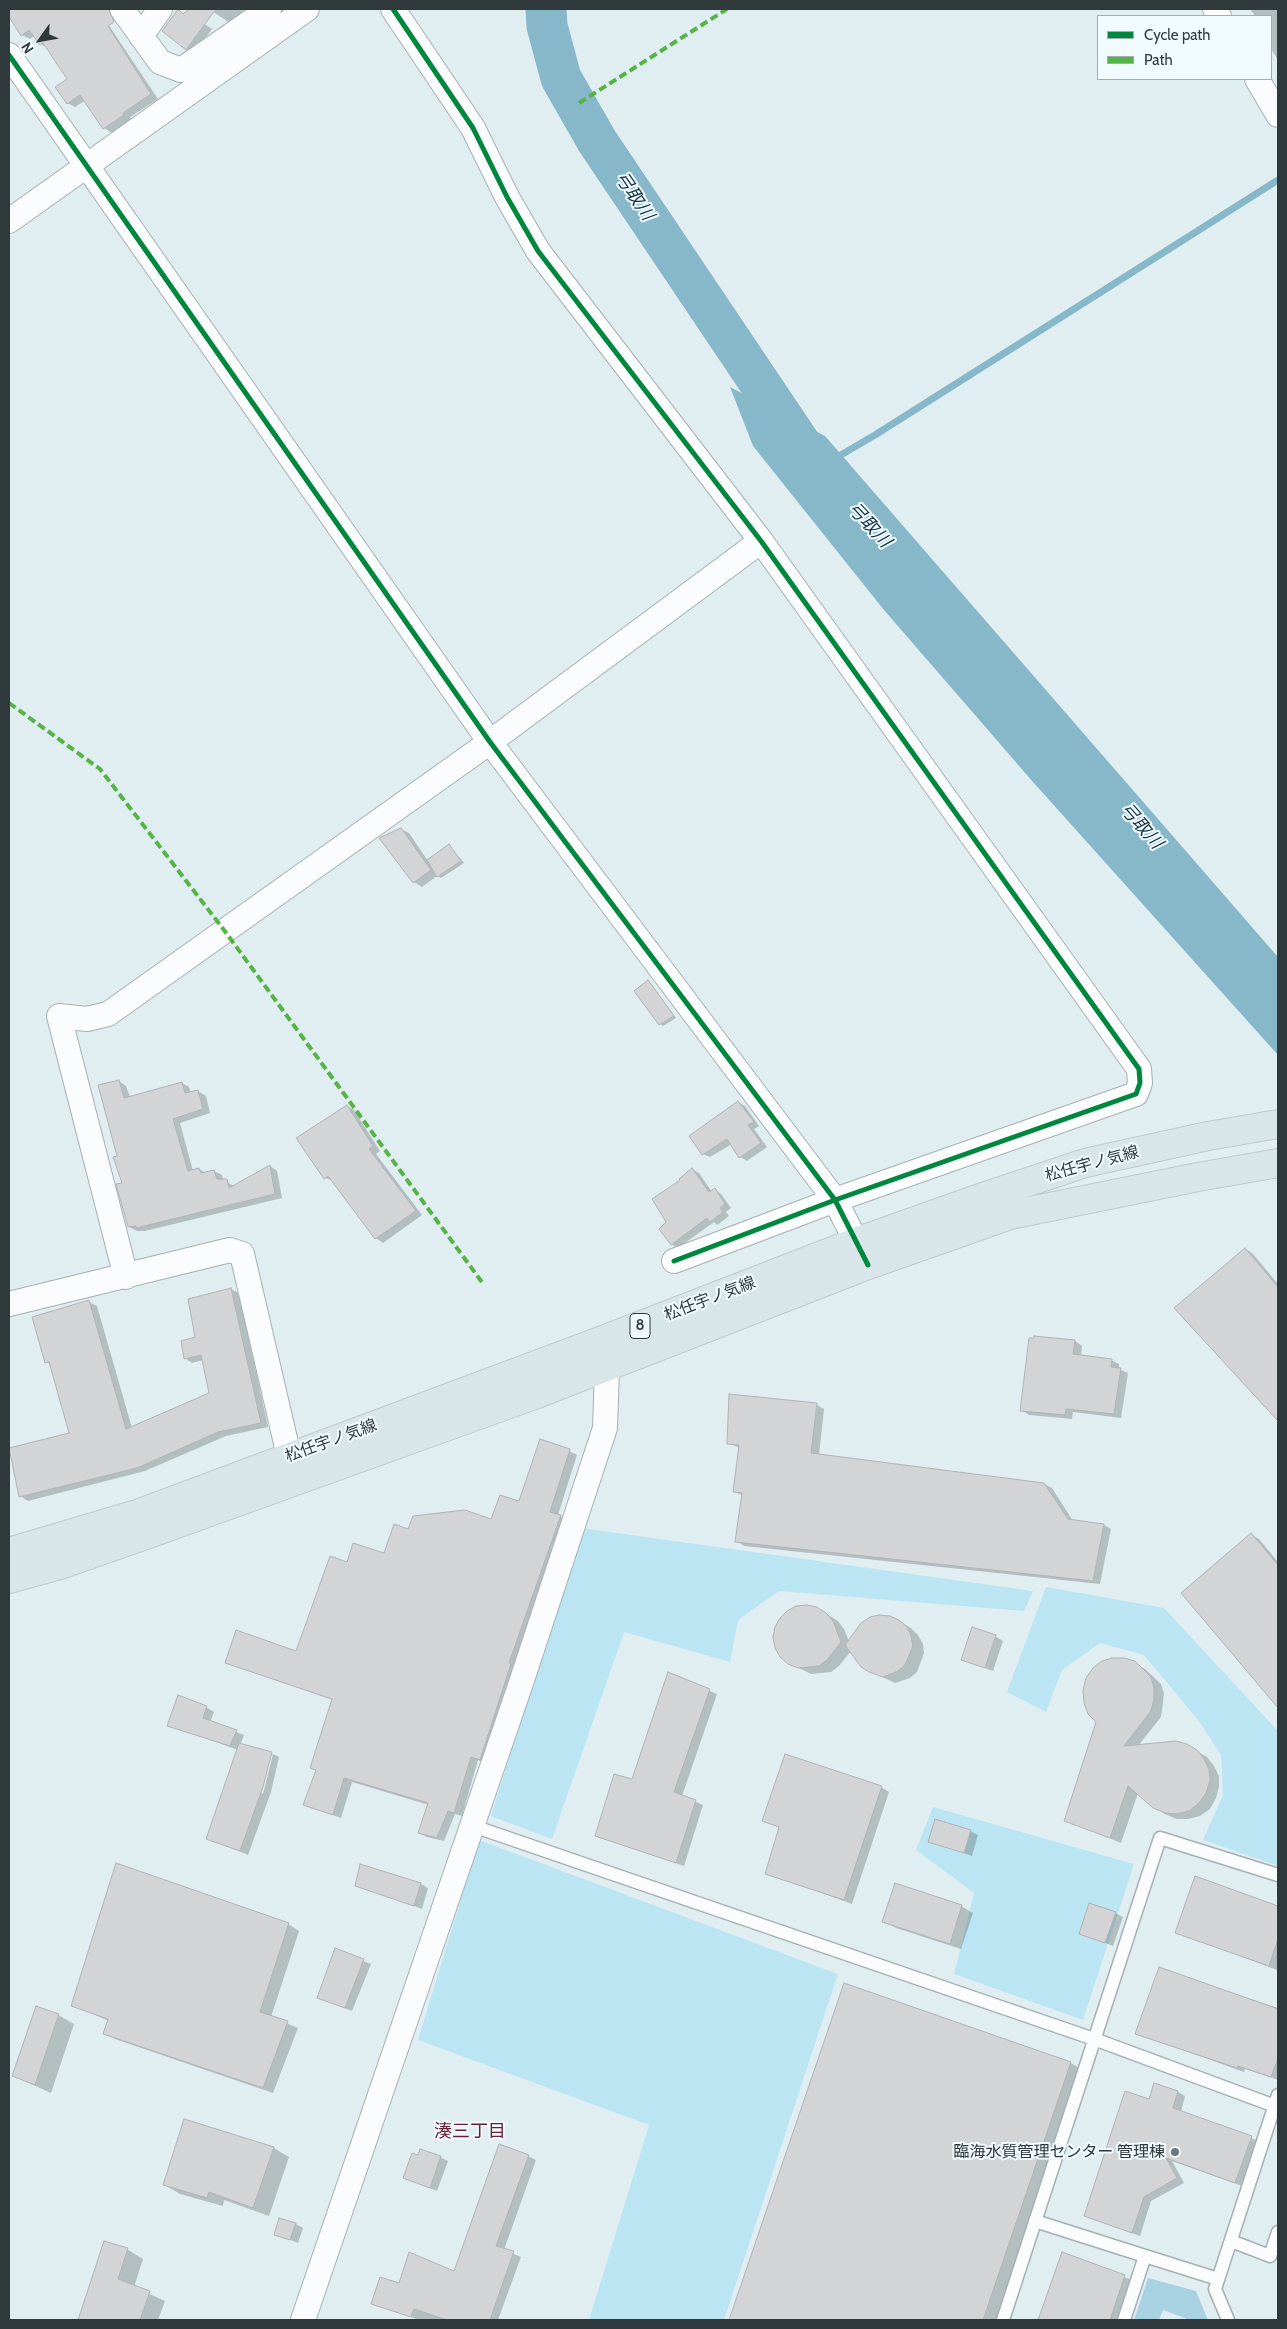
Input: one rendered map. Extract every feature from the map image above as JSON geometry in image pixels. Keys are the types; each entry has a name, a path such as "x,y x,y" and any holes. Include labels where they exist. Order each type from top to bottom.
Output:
{"main road":[{"name":"松任宇ノ気線","path":"9,1552 294,1468 607,1368 862,1254 983,1196 1085,1163 1208,1136 1278,1124"},
{"name":"松任宇ノ気線","path":"9,1579 79,1558 600,1341 862,1254 1010,1215 1278,1163"}],"street":[{"path":"122,9 160,62 181,70 269,9"},
{"path":"141,36 160,9"},
{"path":"9,221 86,164 307,9"},
{"path":"393,9 472,128 507,197 538,251 762,541 1139,1069 1140,1083 1136,1094 836,1200 674,1262"},
{"path":"9,55 490,742 836,1200 862,1254"},
{"path":"1258,80 1278,115"},
{"path":"126,1277 59,1016 86,1019 108,1014 490,742 762,541"},
{"path":"9,1304 126,1277 230,1250 242,1254 294,1468"},
{"path":"303,2320 473,1826 605,1428 607,1368 600,1341"}],"lane":[{"path":"473,1826 1276,2100 1215,2289 1228,2320"},
{"path":"1003,2320 1160,1838 1278,1875"},
{"path":"1035,2221 1218,2279"},
{"path":"1231,2241 1270,2256 1278,2232"},
{"path":"1124,2320 1145,2256"}],"shaded area":[{"path":"581,1528 1033,1591 1024,1611 779,1591 738,1620 730,1662 624,1632 552,1839 491,1816"},
{"path":"1046,1587 1164,1608 1278,1731 1278,1866 1203,1840 1223,1795 1221,1755 1199,1721 1144,1655 1100,1643 1062,1670 1046,1712 1007,1692"},
{"path":"933,1807 1134,1864 1083,2020 954,1974 974,1893 916,1850"},
{"path":"479,1840 838,1974 724,2320 589,2320 649,2125 418,2040"},
{"path":"1148,2278 1196,2291 1208,2320 1190,2320 1163,2310 1159,2320 1134,2320"}],"water":[{"path":"730,387 825,436 1278,957 1278,1055 1033,782 884,610 753,446"}],"building":[{"path":"9,9 109,9 114,22 108,26 151,94 103,129 80,95 67,104 55,87 67,79 43,43 40,45 29,30 21,36 9,17"},
{"path":"178,9 183,14 189,9 216,9 186,50 162,31"},
{"path":"401,828 431,870 413,883 379,838"},
{"path":"449,844 461,861 437,877 427,860"},
{"path":"648,980 674,1016 659,1025 634,991"},
{"path":"119,1080 124,1098 182,1082 185,1093 198,1090 203,1109 173,1119 188,1171 199,1168 201,1173 214,1170 217,1179 227,1179 229,1188 270,1165 275,1194 136,1228 136,1226 128,1227 116,1184 122,1183 113,1157 117,1156 98,1085"},
{"path":"738,1101 754,1122 748,1125 761,1143 739,1158 727,1139 702,1155 689,1136"},
{"path":"347,1105 373,1146 369,1149 416,1211 375,1239 328,1176 324,1179 296,1138"},
{"path":"692,1168 709,1192 715,1188 725,1204 720,1208 723,1212 710,1222 707,1218 671,1245 659,1229 666,1222 652,1199 680,1180"},
{"path":"1245,1248 1278,1287 1278,1421 1174,1308"},
{"path":"231,1288 261,1423 218,1432 137,1468 19,1497 9,1448 69,1433 49,1362 45,1363 32,1317 89,1300 126,1429 209,1393 201,1355 184,1359 181,1341 195,1337 188,1299"},
{"path":"1034,1336 1075,1340 1073,1354 1112,1359 1111,1367 1121,1368 1114,1414 1066,1409 1065,1415 1020,1411 1029,1338 1034,1338"},
{"path":"729,1394 817,1403 811,1453 1044,1483 1068,1519 1104,1524 1093,1581 735,1542 742,1493 733,1492 739,1445 727,1444"},
{"path":"540,1439 570,1449 550,1512 561,1515 509,1663 511,1664 480,1760 471,1757 454,1813 448,1811 437,1838 418,1833 428,1803 344,1778 333,1815 303,1805 316,1770 310,1768 332,1699 225,1663 236,1630 296,1651 330,1556 347,1562 353,1543 384,1553 394,1524 408,1529 413,1516 465,1510 491,1519 500,1495 519,1501"},
{"path":"1251,1533 1278,1565 1278,1708 1181,1593"},
{"path":"807,1605 817,1607 826,1613 833,1621 841,1642 827,1660 819,1666 798,1668 788,1664 780,1657 775,1648 773,1637 775,1627 787,1611 796,1606"},
{"path":"879,1615 890,1616 899,1620 907,1627 913,1646 905,1665 898,1671 883,1677 861,1667 845,1645 861,1623 870,1617"},
{"path":"972,1627 996,1635 985,1668 961,1660"},
{"path":"1112,1658 1124,1658 1135,1661 1151,1677 1154,1688 1151,1711 1124,1746 1176,1741 1187,1744 1197,1750 1204,1759 1209,1769 1210,1781 1206,1793 1199,1803 1189,1811 1177,1814 1165,1813 1153,1808 1128,1786 1110,1838 1064,1821 1096,1722 1088,1714 1084,1703 1083,1690 1086,1678 1093,1668 1102,1661"},
{"path":"668,1672 710,1689 674,1792 696,1800 676,1863 595,1836 614,1774 632,1779"},
{"path":"178,1695 207,1706 203,1718 237,1730 230,1746 167,1726"},
{"path":"239,1743 272,1752 263,1787 240,1851 206,1839"},
{"path":"785,1754 882,1786 844,1900 765,1874 779,1827 762,1821"},
{"path":"935,1819 971,1830 964,1853 928,1842"},
{"path":"116,1863 289,1923 260,2012 288,2021 263,2088 103,2034 108,2019 71,2006"},
{"path":"360,1864 421,1883 414,1906 355,1886"},
{"path":"1195,1876 1278,1906 1278,1939 1269,1966 1175,1933"},
{"path":"895,1883 962,1905 950,1944 882,1922"},
{"path":"1089,1903 1116,1912 1105,1943 1079,1934"},
{"path":"335,1948 364,1959 345,2008 317,1998"},
{"path":"1159,1967 1278,2009 1278,2058 1271,2077 1238,2066 1237,2068 1135,2034"},
{"path":"844,1983 1071,2062 983,2320 729,2320"},
{"path":"36,2006 59,2014 35,2085 12,2076"},
{"name":"臨海水質管理センター 管理棟","path":"1154,2083 1178,2091 1173,2108 1252,2136 1235,2183 1166,2158 1177,2178 1144,2197 1132,2233 1084,2216 1125,2091 1149,2099"},
{"path":"184,2119 274,2147 253,2208 209,2192 207,2198 163,2185"},
{"path":"499,2144 529,2155 496,2246 514,2251 490,2320 447,2320 414,2309 411,2317 371,2304 380,2277 399,2283 409,2252 454,2271"},
{"path":"420,2149 441,2156 430,2188 403,2178 412,2153 418,2155"},
{"path":"279,2218 296,2223 290,2240 274,2235"},
{"path":"104,2241 128,2248 118,2279 150,2291 140,2320 78,2320"},
{"path":"1062,2252 1125,2275 1110,2320 1038,2320"}],"waterway":[{"name":"弓取川","path":"546,9 547,26 561,78 597,141 810,458"},
{"path":"834,459 1278,180"}],"marked path":[{"path":"579,103 727,9"},
{"path":"9,703 100,769 224,930 484,1285"}],"cycle path":[{"path":"393,9 473,128 507,197 538,251 761,541 1139,1069 1140,1083 1136,1094 835,1200 674,1261"},
{"path":"9,55 490,742 835,1200 868,1265"}],"place":[{"name":"臨海水質管理センター 管理棟","path":"1175,2152"}],"district":[{"name":"湊三丁目","path":"470,2132"}]}
